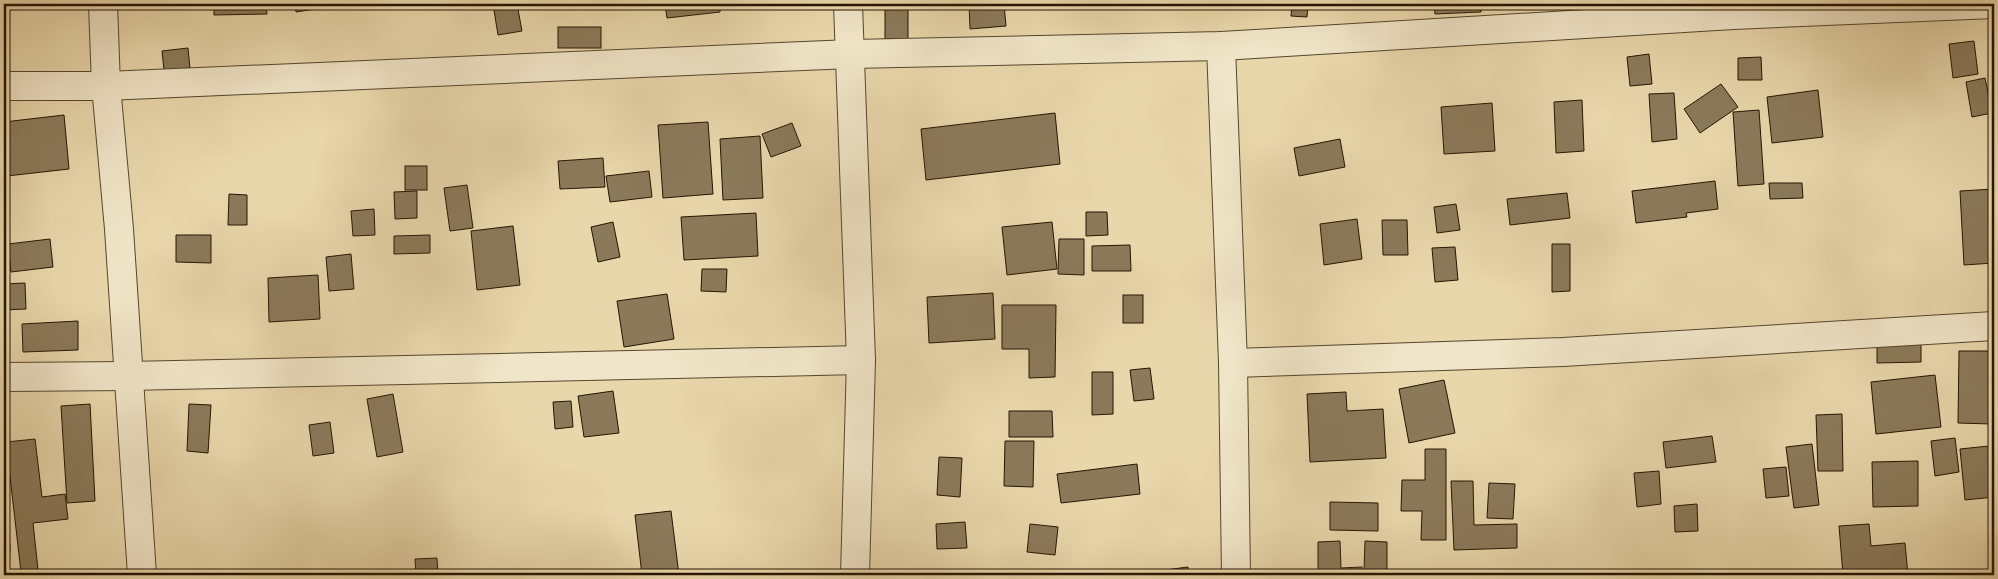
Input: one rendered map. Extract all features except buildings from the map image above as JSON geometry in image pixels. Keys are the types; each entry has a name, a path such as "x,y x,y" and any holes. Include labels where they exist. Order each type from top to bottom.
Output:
{"street":[{"path":"103,4 106,86 119,229 142,575"},
{"path":"848,4 861,360 855,575"},
{"path":"4,86 106,86 851,54 1221,46 1733,9 1994,4"},
{"path":"1221,46 1233,363 1236,575"},
{"path":"1233,363 1563,352 1994,326"},
{"path":"4,377 861,360"}]}
